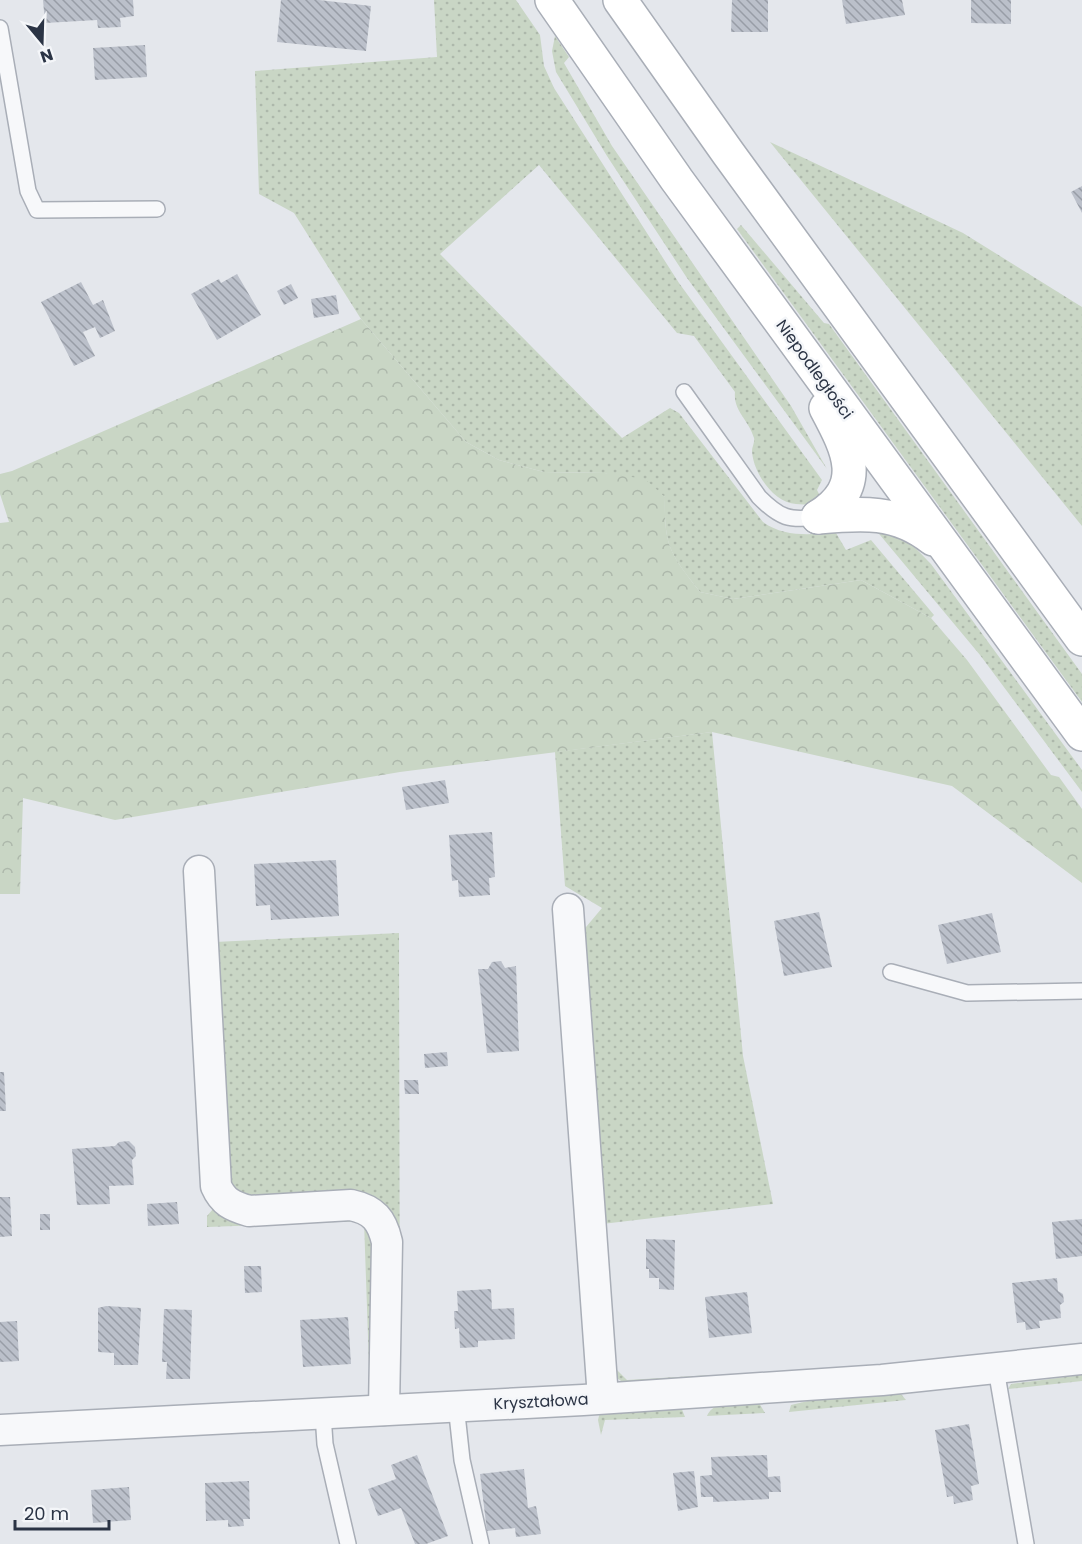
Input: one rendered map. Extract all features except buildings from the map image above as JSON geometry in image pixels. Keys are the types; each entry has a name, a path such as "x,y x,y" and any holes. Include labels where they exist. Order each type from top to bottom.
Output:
{"main road":[{"name":"Niepodległości","path":"552,0 677,180 1082,734"},
{"path":"620,0 728,153 1082,639"},
{"path":"784,327 833,421 848,461 847,492 839,502 818,517"},
{"path":"818,517 849,514 898,518 915,525 954,560"}],"street":[{"path":"199,871 216,1186 221,1197 232,1207 249,1210 351,1205 364,1208 382,1224 387,1242 384,1410"},
{"path":"568,909 603,1398"},
{"name":"Kryształowa","path":"0,1430 323,1414 882,1380 1082,1359"}],"lane":[{"path":"0,28 28,191 37,210 157,209"},
{"path":"684,392 759,497 771,509 784,517 798,520 818,517"},
{"path":"891,972 967,993 1082,991"},
{"path":"996,1369 1026,1544"},
{"path":"456,1405 462,1460 481,1544"},
{"path":"323,1414 325,1444 348,1544"}],"green space":[{"path":"434,0 516,0 540,35 544,66 554,88 679,283 822,480 817,490 821,498 809,504 788,502 773,493 766,485 753,460 754,438 736,405 735,392 694,336 677,333 539,165 440,254 622,438 670,408 679,413 763,522 789,533 836,533 846,550 871,540 934,615 931,618 861,580 733,599 700,592 671,549 666,528 665,497 605,473 544,472 499,460 466,442 361,319 294,213 259,194 255,71 437,57"},
{"path":"555,36 569,57 564,63 612,146 791,406 827,469 687,278 607,156 556,72 552,51"},
{"path":"770,142 963,233 1082,307 1082,526"},
{"path":"741,225 824,323 829,324 1082,674 1082,702 737,229"},
{"path":"361,319 466,442 499,460 544,472 605,473 645,479 665,497 666,527 671,549 700,592 733,599 861,580 931,618 967,660 1051,775 1059,777 1082,809 1082,883 952,786 712,732 400,772 115,820 23,798 20,894 0,894 0,523 9,522 0,494 0,474 12,471"},
{"path":"875,529 893,534 906,541 931,564 1082,770 1082,792 980,655"},
{"path":"712,732 743,1056 773,1204 602,1224 612,1365 627,1380 711,1375 705,1379 623,1382 610,1370 603,1340 577,943 581,933 602,908 565,886 555,752"},
{"path":"399,933 400,1393 392,1388 391,1225 249,1202 230,1193 215,942"},
{"path":"213,1209 244,1218 353,1214 370,1222 379,1250 375,1390 370,1395 364,1221 207,1227 207,1216"},
{"path":"1082,1375 1082,1381 1008,1389 1011,1384"},
{"path":"901,1394 906,1400 789,1412 791,1405 812,1400"},
{"path":"759,1403 765,1413 707,1416 716,1406 722,1404"},
{"path":"681,1407 685,1417 605,1420 601,1435 598,1420 600,1412"}]}
